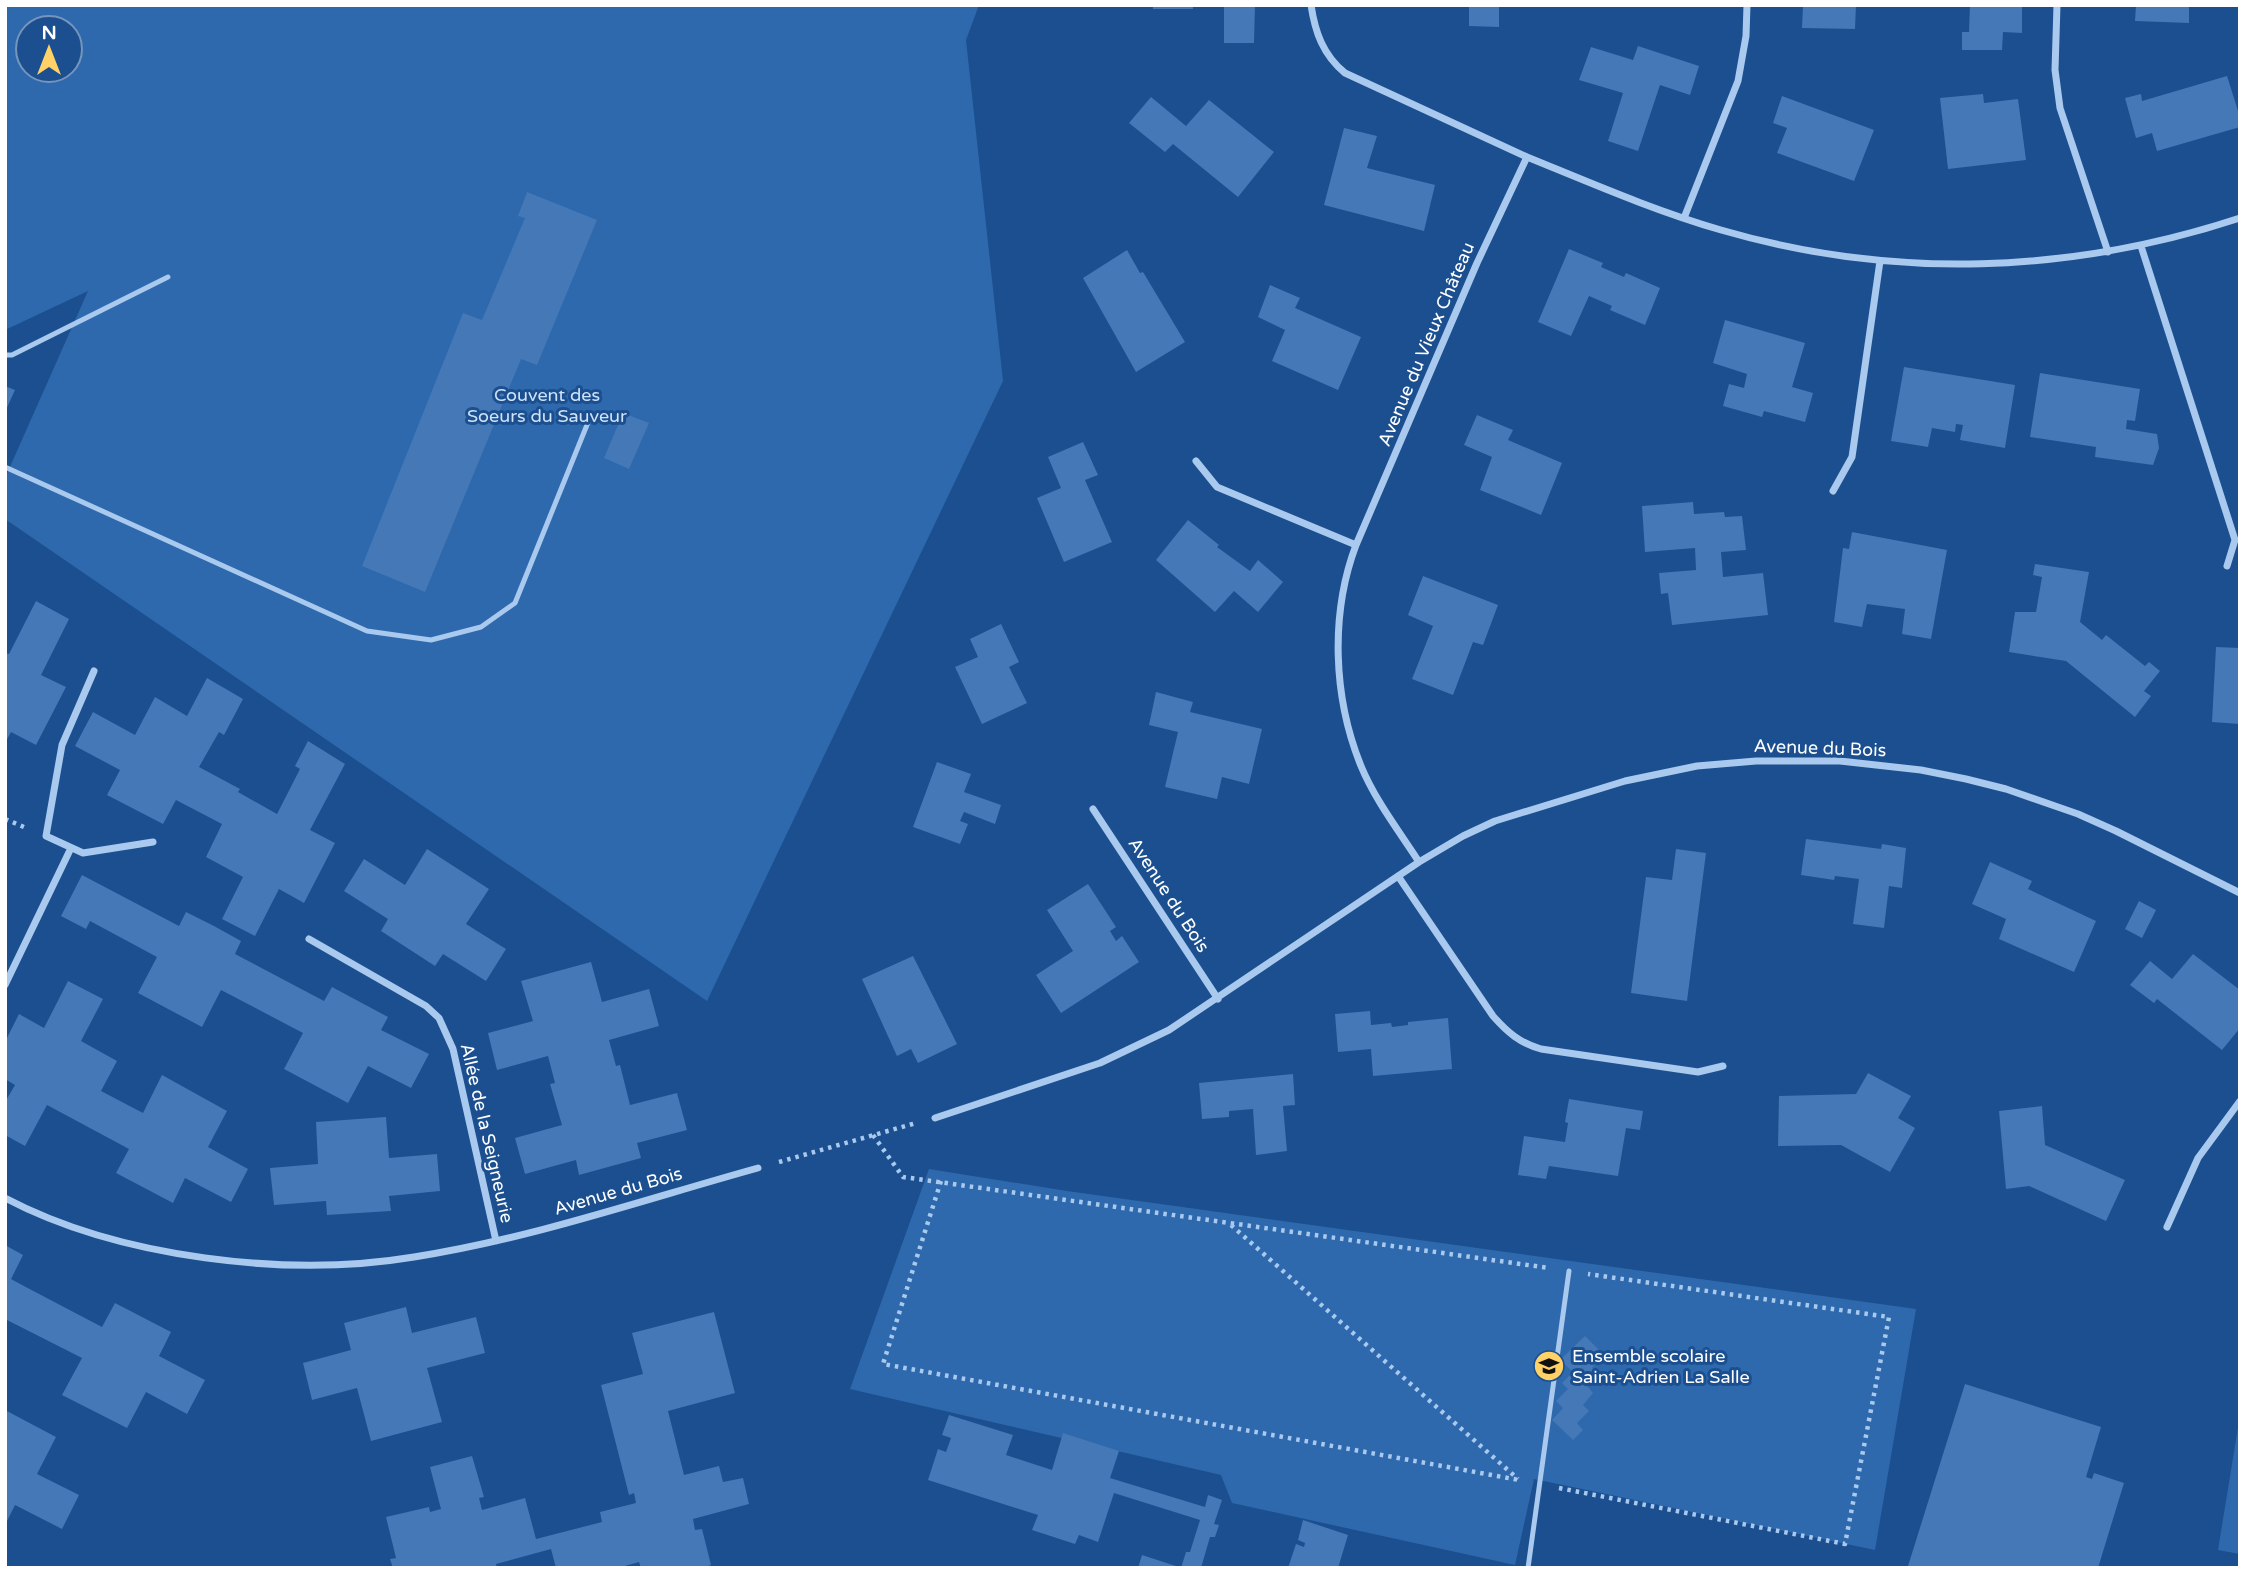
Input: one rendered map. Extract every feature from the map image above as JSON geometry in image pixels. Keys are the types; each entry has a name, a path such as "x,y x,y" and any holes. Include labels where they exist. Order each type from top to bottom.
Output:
{"street":[{"path":"1311,5 1318,38 1334,65 1345,73 1527,157 1626,198 1756,239 1881,261 1920,265 1980,264 2049,260 2108,252 2141,246 2240,218"},
{"path":"1684,218 1738,81 1746,36 1746,5"},
{"path":"2057,5 2055,70 2060,108 2108,252"},
{"name":"Avenue du Vieux Château","path":"1419,862 1374,794 1361,766 1345,706 1338,658 1338,621 1348,567 1356,545 1477,263 1527,157"},
{"path":"2141,246 2235,540 2227,566"},
{"path":"1833,491 1852,457 1881,261"},
{"path":"1196,461 1217,487 1356,545"},
{"path":"94,671 62,745 46,836 83,853 153,842"},
{"name":"Avenue du Bois","path":"935,1118 1100,1063 1169,1030 1419,862 1495,821 1625,781 1697,766 1732,762 1809,760 1880,764 1922,770 2006,789 2044,801 2116,831 2240,893"},
{"name":"Avenue du Bois","path":"1093,809 1218,999"},
{"path":"5,985 71,848"},
{"path":"1398,876 1493,1016 1507,1033 1524,1044 1541,1049 1698,1072 1723,1066"},
{"name":"Allée de la Seigneurie","path":"309,939 426,1006 439,1018 447,1032 460,1073 496,1241"},
{"path":"2167,1227 2198,1158 2240,1101"},
{"name":"Avenue du Bois","path":"5,1198 94,1233 163,1251 229,1261 297,1264 413,1258 496,1241 758,1168"}],"lane":[{"path":"5,355 12,355 168,277"},
{"path":"5,467 367,631 431,640 481,627 514,603 591,415"},
{"path":"1528,1568 1569,1271"}],"path":[{"path":"758,1168 935,1118"},
{"path":"873,1135 903,1177 941,1181 1889,1317 1846,1544 1540,1484 883,1364 941,1181"},
{"path":"1229,1223 1518,1480"}],"green space":[{"name":"Couvent des Soeurs du Sauveur","path":"5,5 979,5 966,40 1003,381 707,1001 5,519 5,478 88,291 5,330"},
{"name":"Ensemble scolaire Saint-Adrien La Salle","path":"929,1169 1067,1191 1916,1309 1875,1550 1534,1479 1515,1565 1232,1503 1221,1475 850,1389"},
{"path":"2240,1415 2240,1554 2218,1550"}],"building":[{"path":"1153,5 1193,5 1193,9 1153,9"},
{"path":"1224,5 1255,5 1254,43 1224,43"},
{"path":"1469,5 1499,5 1499,27 1469,26"},
{"path":"1803,5 1856,5 1855,29 1802,28"},
{"path":"1970,5 2022,5 2022,33 2003,32 2002,50 1962,50 1962,32 1969,32"},
{"path":"2136,5 2189,5 2189,23 2135,21"},
{"path":"1638,46 1699,66 1690,95 1660,85 1638,151 1608,141 1623,93 1579,80 1591,47 1633,60"},
{"path":"2227,76 2240,117 2240,127 2157,151 2152,133 2136,138 2125,98 2141,94 2142,101"},
{"path":"1983,94 1984,103 2018,99 2026,160 1948,169 1940,98"},
{"path":"1782,96 1874,130 1854,181 1777,153 1787,128 1773,123"},
{"path":"1151,97 1186,126 1209,100 1274,152 1238,197 1173,144 1165,152 1129,123"},
{"path":"1344,128 1377,136 1367,168 1435,185 1424,231 1324,205"},
{"path":"527,192 597,220 537,365 521,359 425,592 362,566 463,313 482,320 525,218 518,216"},
{"path":"1569,249 1603,263 1601,267 1624,277 1626,273 1660,288 1645,325 1610,310 1612,306 1589,296 1571,336 1538,322"},
{"path":"1127,250 1185,342 1136,372 1083,278"},
{"path":"1270,285 1300,298 1295,308 1361,337 1338,390 1272,361 1285,330 1258,317"},
{"path":"1725,320 1805,343 1792,387 1813,393 1805,422 1764,411 1762,417 1723,406 1729,384 1744,388 1747,374 1713,363"},
{"path":"1904,367 2015,385 2005,448 1960,440 1963,425 1956,424 1955,432 1932,428 1928,447 1891,441"},
{"path":"2040,373 2140,389 2135,421 2127,420 2126,429 2157,434 2159,448 2153,465 2095,457 2096,447 2030,437"},
{"path":"5,386 15,390 5,412"},
{"path":"623,413 649,423 629,469 604,458"},
{"path":"1477,415 1513,430 1508,440 1562,463 1541,515 1480,490 1492,457 1464,445"},
{"path":"1083,442 1098,475 1085,480 1112,542 1064,562 1037,498 1061,488 1048,457"},
{"path":"1693,502 1694,514 1724,512 1725,517 1742,516 1746,550 1721,552 1723,577 1763,573 1768,615 1672,625 1668,593 1661,594 1659,573 1696,570 1695,548 1645,552 1642,506"},
{"path":"1188,520 1219,545 1217,547 1250,571 1258,560 1283,582 1258,612 1234,591 1215,612 1156,560"},
{"path":"1852,532 1947,550 1931,639 1902,634 1905,609 1867,604 1862,627 1834,622 1843,548 1849,549"},
{"path":"2035,564 2089,572 2080,622 2102,640 2106,635 2145,666 2149,662 2160,671 2144,691 2151,696 2135,717 2066,661 2009,652 2015,612 2036,612 2042,577 2033,575"},
{"path":"1423,576 1498,605 1483,645 1473,642 1453,695 1412,679 1433,626 1408,615"},
{"path":"36,601 69,619 41,675 66,687 36,745 11,732 5,743 5,653 9,654"},
{"path":"1001,624 1019,662 1009,667 1027,703 982,724 955,667 978,657 970,639"},
{"path":"2216,647 2240,648 2240,724 2212,722"},
{"path":"207,678 243,699 224,735 219,732 199,767 240,789 238,792 277,814 300,769 295,766 308,741 345,764 310,830 335,843 304,903 279,889 255,936 222,919 243,877 206,857 222,824 176,800 163,824 107,795 120,770 75,746 93,712 135,735 155,697 187,716"},
{"path":"1156,692 1193,702 1190,712 1262,729 1249,784 1222,777 1217,799 1165,787 1178,732 1149,725"},
{"path":"937,762 971,774 964,792 1001,805 995,824 964,812 960,821 968,824 960,844 913,827"},
{"path":"1806,839 1881,849 1882,844 1906,848 1902,888 1889,886 1884,928 1853,924 1859,879 1835,876 1834,880 1801,875"},
{"path":"427,849 489,889 466,924 506,949 486,981 443,954 435,966 381,931 388,919 344,891 364,859 405,885"},
{"path":"1676,849 1706,853 1687,1001 1631,993 1646,877 1672,880"},
{"path":"1990,862 2032,881 2028,889 2096,921 2074,972 1999,939 2006,919 1972,904"},
{"path":"82,875 179,926 186,912 214,926 241,941 235,954 324,1001 332,987 388,1017 381,1030 429,1054 411,1088 368,1066 348,1103 284,1069 303,1033 221,990 202,1027 138,993 157,957 90,921 86,929 61,916"},
{"path":"1088,884 1116,927 1110,931 1116,941 1122,936 1139,962 1061,1013 1036,975 1073,951 1047,910"},
{"path":"2139,901 2156,910 2142,938 2125,929"},
{"path":"2193,954 2240,990 2240,1028 2222,1050 2157,999 2154,1003 2130,985 2150,961 2172,979"},
{"path":"913,956 957,1044 918,1063 911,1049 897,1056 862,979"},
{"path":"591,962 602,1002 649,989 659,1026 609,1040 616,1066 620,1065 630,1105 677,1093 687,1130 637,1143 641,1158 579,1175 576,1160 525,1174 515,1138 562,1125 550,1084 555,1083 548,1056 497,1070 488,1033 533,1021 521,981"},
{"path":"68,981 103,999 81,1041 117,1061 101,1091 143,1113 162,1075 227,1111 208,1147 248,1169 231,1202 185,1178 173,1203 116,1173 129,1149 47,1105 25,1146 5,1135 5,1102 15,1085 5,1079 5,1042 19,1014 44,1028"},
{"path":"1370,1011 1371,1025 1391,1023 1392,1027 1408,1025 1408,1022 1448,1018 1452,1069 1373,1076 1371,1049 1338,1052 1335,1014"},
{"path":"1868,1073 1911,1096 1898,1118 1915,1128 1890,1172 1841,1145 1778,1146 1779,1096 1856,1094"},
{"path":"1293,1074 1295,1105 1283,1106 1287,1151 1256,1155 1253,1109 1229,1111 1229,1117 1202,1119 1199,1083"},
{"path":"1569,1099 1643,1111 1640,1130 1626,1128 1618,1176 1549,1166 1546,1179 1518,1175 1524,1136 1565,1142"},
{"path":"2042,1106 2045,1145 2125,1180 2106,1221 2029,1186 2006,1189 1999,1111"},
{"path":"386,1117 389,1158 437,1154 440,1191 389,1196 391,1211 327,1215 326,1201 274,1205 270,1168 318,1164 316,1122"},
{"path":"5,1245 23,1255 11,1279 102,1327 115,1303 171,1332 159,1356 205,1380 187,1414 146,1392 127,1428 62,1395 82,1358 5,1319"},
{"path":"406,1307 412,1333 476,1317 485,1353 427,1368 442,1422 371,1441 357,1388 312,1400 303,1363 351,1350 344,1323"},
{"path":"714,1312 735,1393 668,1411 684,1475 719,1466 723,1482 743,1478 749,1504 693,1519 695,1530 702,1529 711,1565 703,1568 641,1568 639,1562 618,1568 556,1568 551,1549 496,1564 497,1568 393,1568 390,1559 396,1558 386,1517 429,1507 430,1512 441,1509 430,1467 472,1456 484,1497 479,1498 482,1510 525,1498 536,1539 602,1522 600,1512 636,1503 634,1493 629,1495 601,1385 643,1374 632,1333"},
{"path":"1585,1336 1604,1355 1592,1368 1599,1374 1587,1386 1593,1393 1583,1405 1589,1411 1577,1423 1583,1430 1573,1440 1552,1420 1563,1408 1556,1401 1568,1389 1562,1383 1573,1372 1560,1360"},
{"path":"1965,1384 2101,1427 2086,1477 2092,1479 2094,1473 2124,1483 2098,1568 1908,1566"},
{"path":"5,1410 56,1437 37,1474 79,1495 62,1529 15,1505 5,1525"},
{"path":"949,1415 1013,1435 1006,1455 1052,1470 1063,1433 1119,1451 1110,1478 1205,1507 1208,1495 1222,1500 1214,1524 1219,1525 1215,1537 1210,1537 1201,1568 1181,1568 1186,1552 1190,1552 1200,1520 1114,1493 1098,1542 1079,1535 1075,1544 1032,1530 1038,1515 928,1480 938,1449 946,1452 951,1438 942,1435"},
{"path":"1303,1520 1348,1535 1338,1568 1288,1568 1296,1544 1304,1547 1305,1543 1298,1540"},
{"path":"1142,1555 1179,1567 1138,1568"}],"place":[{"name":"Ensemble scolaire Saint-Adrien La Salle","path":"1549,1366"}]}
